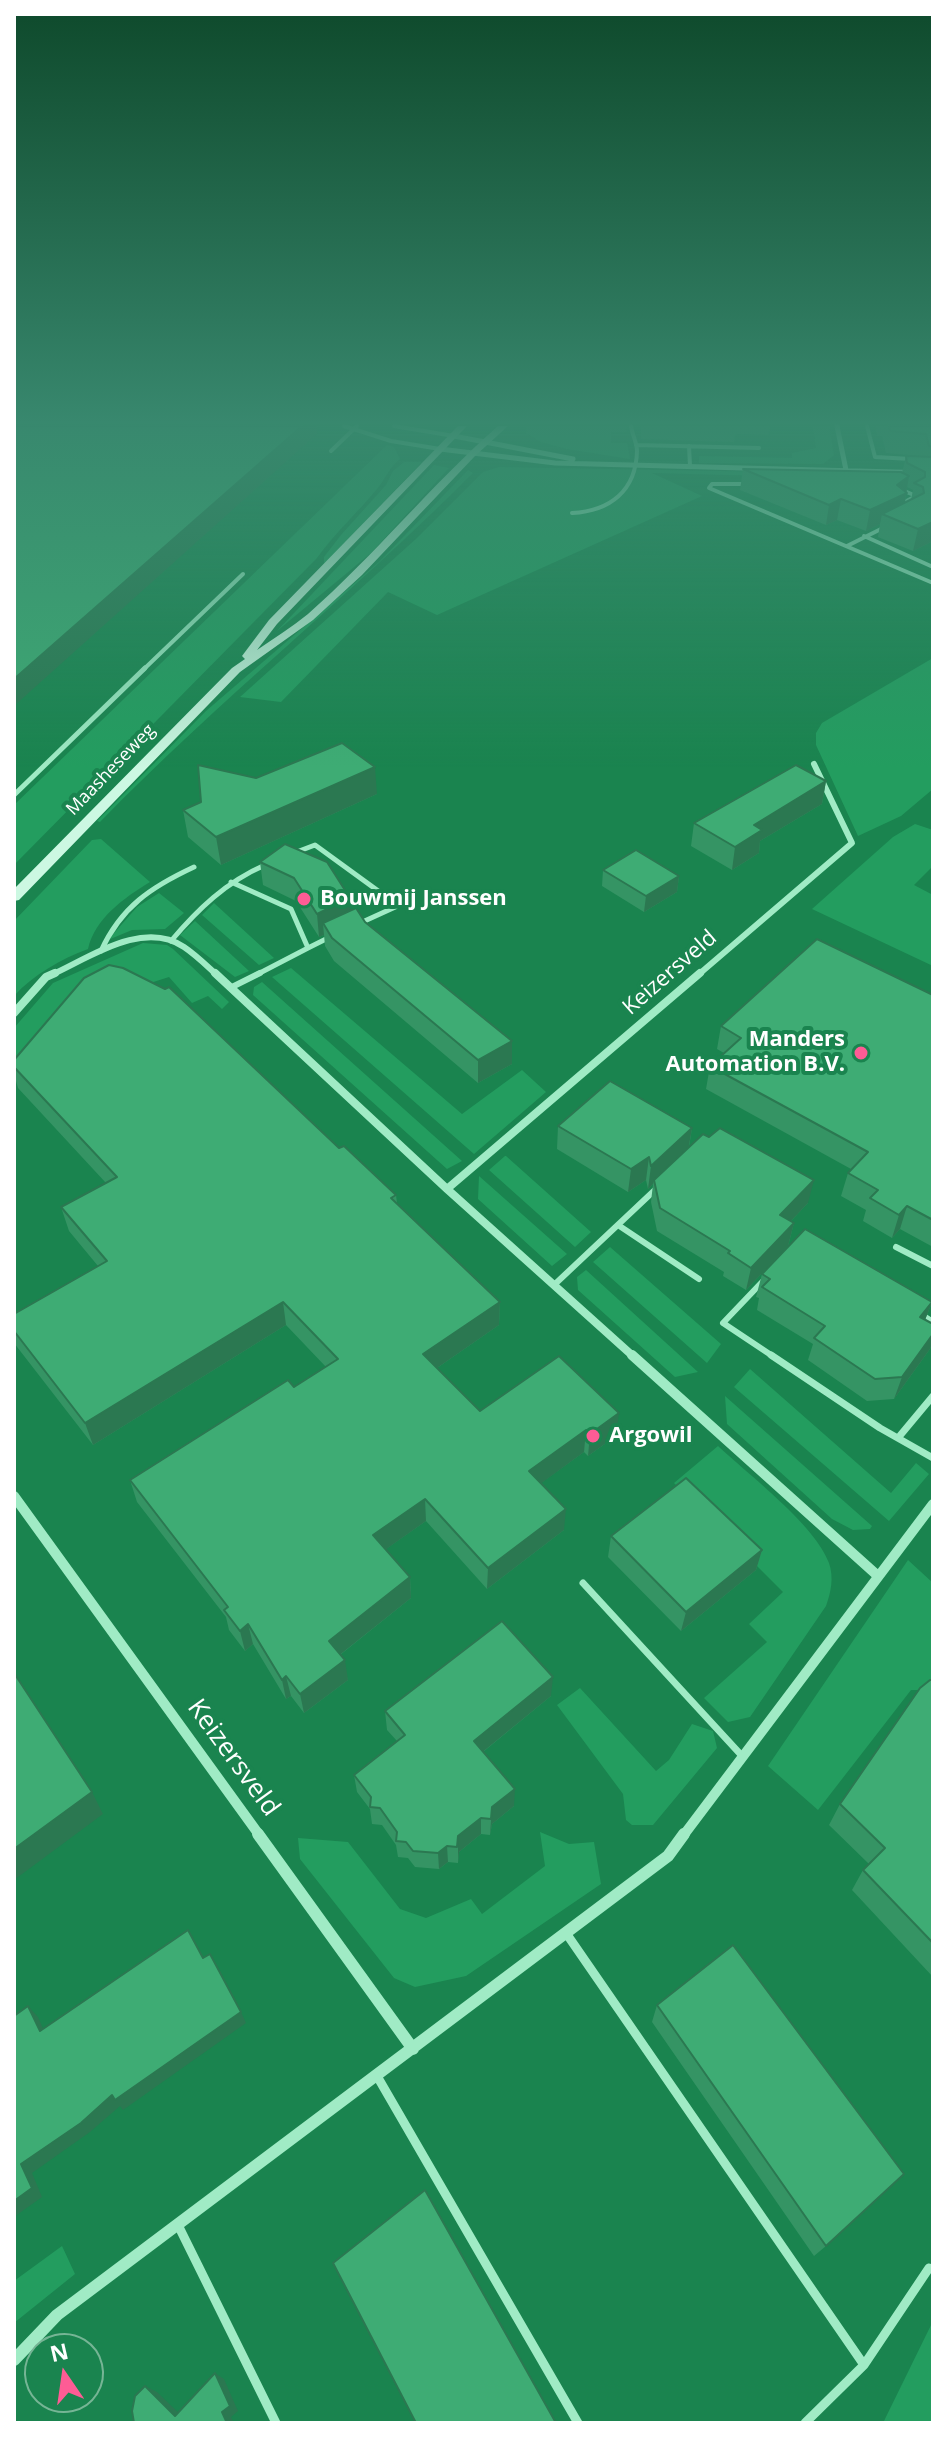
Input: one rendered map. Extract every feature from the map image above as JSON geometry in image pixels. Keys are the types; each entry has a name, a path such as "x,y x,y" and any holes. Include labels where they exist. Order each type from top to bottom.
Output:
{"main road":[{"name":"Maasheseweg","path":"14,897 236,670 273,622 352,540"},
{"name":"Maasheseweg","path":"236,670 309,618 389,540"}],"street":[{"name":"Keizersveld","path":"447,1189 852,843 814,764"},
{"path":"14,1013 46,977 130,939 156,937 182,945 232,987 447,1189 878,1576"},
{"name":"Keizersveld","path":"14,1496 413,2049"},
{"path":"14,2360 57,2315 668,1856 933,1504"}],"lane":[{"path":"832,540 933,583"},
{"path":"847,546 858,540"},
{"path":"872,540 933,567"},
{"path":"14,795 243,574"},
{"path":"287,856 315,845 381,893"},
{"path":"171,941 208,898 245,872 273,861"},
{"path":"101,951 122,909 160,883 194,867"},
{"path":"231,882 291,909 308,948"},
{"path":"348,929 415,898"},
{"path":"232,987 334,935"},
{"path":"554,1285 662,1183"},
{"path":"618,1225 699,1279"},
{"path":"896,1247 933,1266"},
{"path":"772,1272 723,1323 933,1458"},
{"path":"906,1306 933,1322"},
{"path":"898,1438 933,1396"},
{"path":"583,1583 743,1757"},
{"path":"566,1933 864,2365"},
{"path":"377,2076 578,2423"},
{"path":"178,2225 276,2423"},
{"path":"805,2423 864,2365 929,2268"}],"green space":[{"path":"289,540 331,540 317,558 14,865 14,805"},
{"path":"337,540 347,540 324,564 324,557"},
{"path":"363,540 383,540 371,553 277,631"},
{"path":"415,540 605,540 437,615 388,592 281,702 240,697"},
{"path":"377,564 191,733 100,822 97,821 206,711"},
{"path":"933,658 933,789 901,816 858,836 816,745 816,733 822,723"},
{"path":"915,824 933,830 933,866 914,885 933,895 933,966 812,909 893,837"},
{"path":"101,839 150,882 104,918 88,949 48,968 14,996 14,921 92,840"},
{"path":"159,893 184,913 165,929 132,930 108,940 137,907"},
{"path":"214,903 274,958 259,965 202,915"},
{"path":"195,921 249,971 235,977 180,935"},
{"path":"143,943 167,945 173,949 229,1002 222,1009 208,996 192,1003 169,977 147,984 140,976 122,982 14,1064 14,1028 53,983"},
{"path":"291,968 462,1114 522,1070 546,1092 474,1154 272,977"},
{"path":"262,982 462,1161 447,1169 253,995 254,987"},
{"path":"505,1156 591,1232 575,1247 489,1170"},
{"path":"479,1176 567,1254 552,1266 478,1199"},
{"path":"610,1247 721,1344 707,1363 593,1262"},
{"path":"586,1270 698,1372 675,1377 578,1290 577,1277"},
{"path":"750,1369 891,1493 916,1463 929,1474 889,1521 734,1387"},
{"path":"725,1396 872,1526 870,1529 853,1530 832,1519 727,1424"},
{"path":"718,1446 780,1501 810,1533 822,1548 832,1580 826,1606 750,1717 728,1722 704,1698 767,1642 749,1624 783,1592 674,1483"},
{"path":"908,1560 933,1583 933,1690 911,1690 818,1810 768,1766"},
{"path":"580,1688 656,1771 669,1760 692,1724 713,1731 717,1748 653,1825 632,1825 626,1820 623,1794 557,1705"},
{"path":"540,1832 569,1844 594,1842 601,1884 466,1976 415,1987 394,1978 300,1859 298,1838 348,1842 400,1909 426,1918 471,1899 482,1914 545,1866"},
{"path":"62,2246 75,2274 14,2323 14,2281"},
{"path":"933,2321 933,2423 883,2423"}],"building":[{"path":"14,540 173,540 14,679"},
{"path":"342,743 375,767 216,837 183,810 201,802 198,765 256,778"},
{"path":"796,765 826,781 754,825 762,830 735,847 694,823"},
{"path":"285,844 327,862 350,898 317,914 294,878 260,862"},
{"path":"636,850 679,876 646,896 603,870"},
{"path":"356,908 365,922 512,1041 478,1060 332,938 323,923"},
{"path":"817,939 933,995 933,1220 907,1206 899,1215 870,1198 878,1190 848,1173 868,1152 710,1066 741,1038 721,1026"},
{"path":"109,965 123,968 165,989 169,987 339,1148 344,1146 396,1195 391,1198 500,1302 423,1354 480,1411 559,1356 619,1413 590,1434 586,1430 529,1471 566,1509 488,1568 425,1499 373,1535 410,1577 329,1641 345,1660 300,1694 286,1676 282,1680 248,1624 240,1631 224,1610 228,1607 130,1480 288,1380 294,1387 338,1359 283,1302 85,1423 14,1331 14,1314 107,1261 61,1207 117,1177 14,1067 14,1060 84,978"},
{"path":"610,1081 692,1128 651,1166 649,1157 631,1169 558,1126"},
{"path":"720,1128 814,1180 780,1215 794,1223 751,1268 728,1253 730,1251 660,1208 654,1180 703,1134 709,1137"},
{"path":"805,1229 932,1302 920,1317 933,1324 933,1334 902,1377 875,1379 814,1338 825,1326 762,1287 770,1279 762,1274"},
{"path":"686,1478 762,1550 686,1612 611,1536"},
{"path":"502,1621 553,1677 474,1741 515,1789 492,1807 491,1819 481,1818 458,1836 457,1847 447,1846 438,1853 413,1851 406,1842 396,1841 397,1832 380,1808 370,1807 371,1797 354,1775 405,1735 385,1711"},
{"path":"14,1673 92,1792 14,1849"},
{"path":"933,1680 933,1943 863,1870 885,1848 840,1804 920,1688"},
{"path":"188,1930 203,1958 210,1954 241,2012 115,2100 112,2095 81,2123 21,2164 32,2188 14,2201 14,2016 28,2006 40,2031"},
{"path":"733,1945 904,2174 826,2246 657,2005"},
{"path":"425,2190 556,2423 416,2423 333,2263"},
{"path":"215,2373 230,2406 222,2412 227,2423 134,2423 132,2411 135,2396 145,2386 175,2416"}],"place":[{"name":"Bouwmij Janssen","path":"304,899"},
{"name":"Manders Automation B.V.","path":"861,1053"},
{"name":"Argowil","path":"593,1436"}]}
